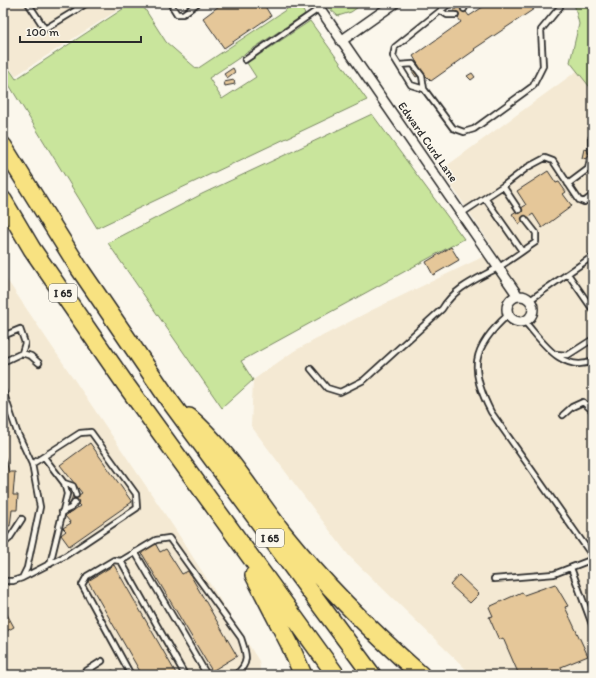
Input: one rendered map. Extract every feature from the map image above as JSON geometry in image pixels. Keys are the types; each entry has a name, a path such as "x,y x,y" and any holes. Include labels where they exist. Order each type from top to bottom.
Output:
{"highway":[{"name":"I 65","path":"3,146 79,268 169,400 372,675"},
{"name":"I 65","path":"3,200 32,249 170,446 336,675"},
{"path":"169,400 208,432 284,534 317,572 365,622 421,675"},
{"path":"170,446 216,522 253,572 289,643 303,675"}],"street":[{"path":"341,41 395,3"},
{"name":"Edward Curd Lane","path":"318,6 518,296"},
{"path":"518,296 524,296 530,300 533,310 529,319 525,322 515,322 508,315 507,306 509,301 518,296"}],"lane":[{"path":"28,3 46,29 87,3"},
{"path":"73,3 78,9"},
{"path":"170,3 177,14 183,14 198,3"},
{"path":"424,89 411,85 393,56 395,47 442,11 450,3"},
{"path":"464,9 467,3"},
{"path":"399,66 413,64 422,76 424,89 453,128 464,132 474,129 533,86 543,66 541,30 560,7 560,3"},
{"path":"245,60 318,6"},
{"path":"442,11 447,15 456,15"},
{"path":"591,139 591,150"},
{"path":"462,213 503,186 528,167 545,158 553,160 579,200 584,202 593,195"},
{"path":"568,184 591,171 590,159"},
{"path":"503,186 519,210"},
{"path":"485,198 522,251"},
{"path":"311,369 326,388 340,392 364,380 442,309 448,300 463,286 499,267 536,242 536,233 525,219"},
{"path":"530,300 593,256"},
{"path":"568,274 593,310"},
{"path":"494,579 554,574 593,558 492,412 480,390 476,372 479,353 489,335 508,315"},
{"path":"525,322 554,354 578,365 593,361"},
{"path":"3,336 20,329 25,343 22,353"},
{"path":"554,354 568,355 593,339"},
{"path":"3,362 22,353 31,356 40,363"},
{"path":"3,391 17,432 32,464 40,507 27,568 22,578"},
{"path":"563,415 572,407 583,402 593,411"},
{"path":"3,581 14,581 22,578 66,556 137,508 136,494 91,432 80,433 32,464"},
{"path":"44,457 64,483 67,494 50,564"},
{"path":"64,483 72,486 76,495"},
{"path":"62,512 71,508 75,502"},
{"path":"3,544 9,539 22,519"},
{"path":"131,675 82,585 87,576 114,560 121,561 156,540 169,538 241,638 247,656 243,669 235,675"},
{"path":"135,552 207,675"},
{"path":"121,561 185,675"},
{"path":"571,568 593,627"},
{"path":"85,675 83,672 102,662"}],"shaded area":[{"path":"3,3 129,3 15,76 3,56"},
{"path":"585,65 593,77 593,675 472,675 349,556 251,426 253,380 294,351 370,311 495,251 441,170"},
{"path":"3,274 175,529 259,661 261,675 3,675"}],"green space":[{"path":"132,3 141,3 166,42 197,69 287,9 282,3 298,3 305,14 209,78 222,99 256,77 247,63 310,21 367,100 97,228 3,75 3,60 16,79"},
{"path":"323,3 364,3 351,12 338,16"},
{"path":"574,3 593,3 593,91 570,62 579,24"},
{"path":"372,114 464,239 241,361 253,380 222,408 108,243 202,194"}],"building":[{"path":"223,3 263,3 271,16 224,48 203,18"},
{"path":"489,3 530,3 534,9 474,49 475,50 431,81 423,73 416,77 412,71 419,66 413,56 461,22 453,11 461,5 469,16"},
{"path":"233,68 235,72 227,78 224,74"},
{"path":"472,73 475,77 471,80 467,76"},
{"path":"234,80 235,84 225,86 224,82"},
{"path":"584,149 593,151 593,160 582,158"},
{"path":"548,171 556,183 559,182 566,192 563,194 572,206 542,228 533,214 519,224 512,214 526,205 517,191"},
{"path":"451,247 459,260 433,275 426,262"},
{"path":"90,443 132,502 69,546 61,535 66,531 63,528 71,523 65,516 80,506 77,503 71,502 73,494 79,495 82,493 60,465"},
{"path":"3,450 9,472 15,472 13,495 18,495 17,510 12,510 10,526 3,525"},
{"path":"155,543 160,552 166,549 182,574 188,571 237,656 212,671 141,552"},
{"path":"114,565 177,675 142,675 88,581"},
{"path":"459,575 479,594 470,603 450,585"},
{"path":"555,584 568,606 565,607 588,656 561,667 563,672 556,675 546,675 545,672 537,675 519,675 503,638 499,640 489,617 493,616 489,607 522,592 524,595"},
{"path":"3,607 14,627 3,633"},
{"path":"113,670 116,675 103,675"}]}
